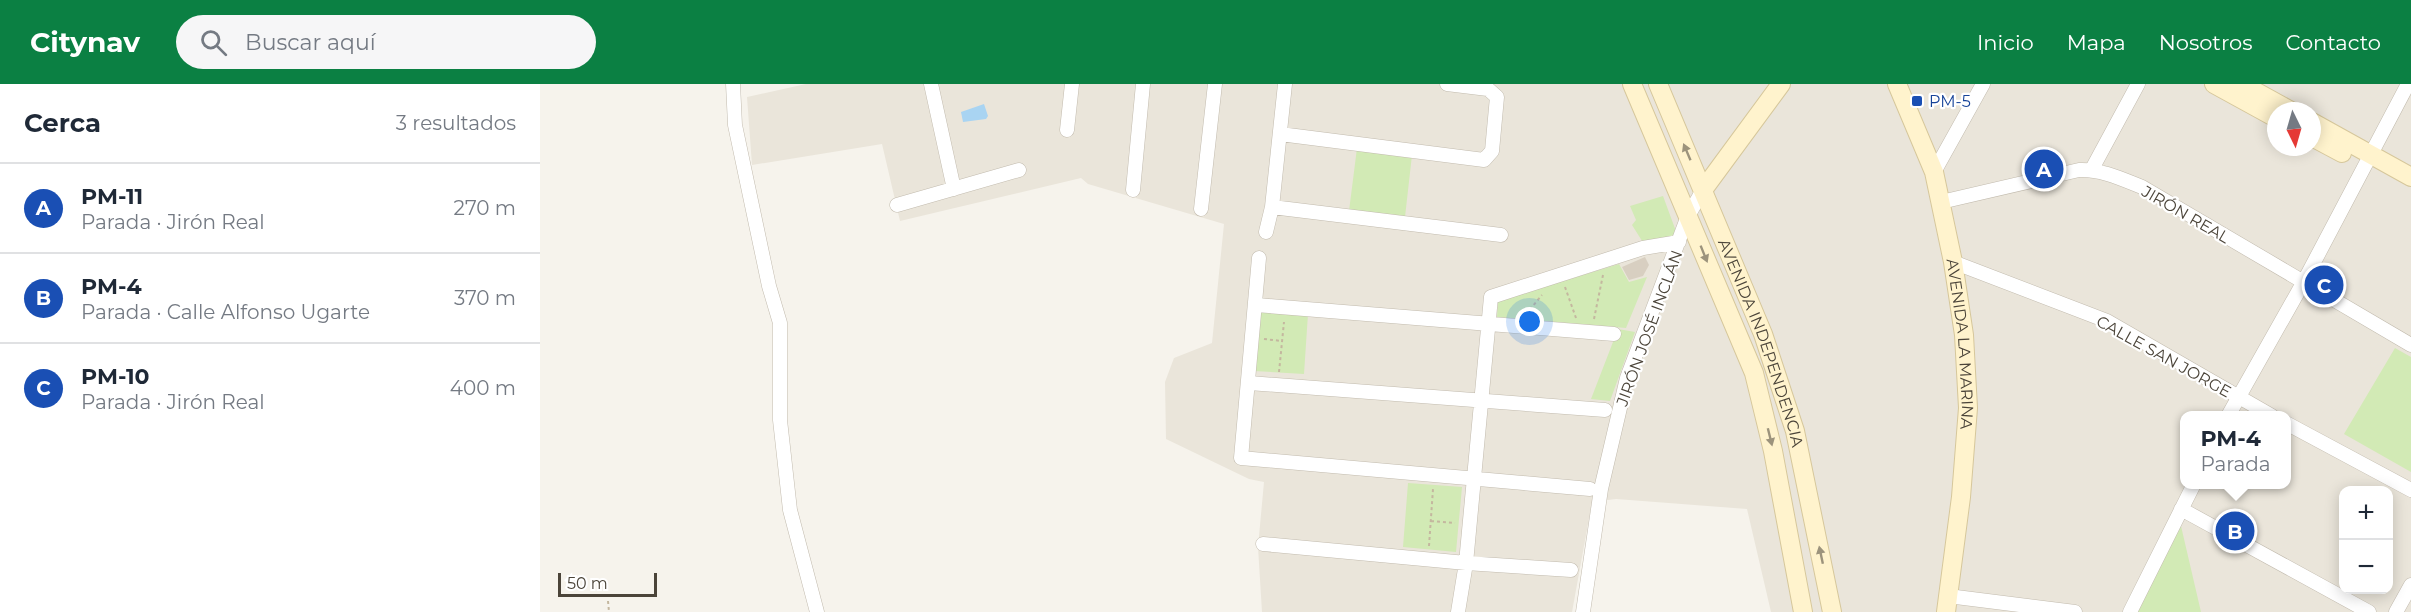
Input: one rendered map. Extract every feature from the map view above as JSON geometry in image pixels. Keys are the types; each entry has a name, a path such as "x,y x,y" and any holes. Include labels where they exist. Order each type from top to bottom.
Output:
{"main road":[{"name":"AVENIDA INDEPENDENCIA","path":"1632,84 1754,374 1773,451 1803,612"},
{"name":"AVENIDA INDEPENDENCIA","path":"1658,84 1763,334 1795,431 1832,612"},
{"path":"1703,190 1781,84"},
{"name":"AVENIDA LA MARINA","path":"1897,84 1934,172 1953,262 1964,335 1968,408 1961,496 1947,604"},
{"path":"2214,84 2267,112"},
{"path":"2242,84 2275,102"},
{"path":"2321,128 2411,191"},
{"path":"2321,141 2411,177"},
{"path":"1742,344 1763,334"}],"street":[{"path":"733,84 735,124 769,286 780,323 780,420 790,510 817,612"},
{"path":"931,84 954,189"},
{"path":"1067,130 1072,84"},
{"path":"1133,190 1143,84"},
{"path":"1202,209 1215,84"},
{"path":"1266,232 1272,207 1285,84"},
{"path":"1280,134 1484,160 1492,152 1497,97 1488,89 1447,84"},
{"path":"1934,172 1983,84"},
{"path":"2092,169 2138,84"},
{"path":"2230,411 2303,282 2408,84"},
{"name":"JIRÓN REAL","path":"1941,202 2036,179 2092,169 2142,187 2411,345"},
{"path":"897,205 1019,170"},
{"name":"JIRÓN JOSÉ INCLÁN","path":"1583,612 1600,489 1627,378 1688,216 1703,190"},
{"path":"1272,207 1501,235"},
{"path":"1458,612 1466,563 1491,297 1643,248 1679,242"},
{"path":"1259,258 1241,458 1590,489"},
{"name":"CALLE SAN JORGE","path":"1953,262 2107,321 2263,411"},
{"path":"1256,304 1614,334"},
{"path":"1248,383 1481,398 1605,410"},
{"path":"2291,426 2411,490"},
{"path":"2130,612 2191,489"},
{"path":"2181,509 2369,612"},
{"path":"1263,544 1466,563 1571,570"},
{"path":"2396,612 2411,585"},
{"path":"1947,604 2075,612"}],"path":[{"path":"1593,325 1604,270"},
{"path":"1563,283 1578,323"},
{"path":"1523,318 1548,287"},
{"path":"1280,372 1284,321"},
{"path":"1257,338 1282,340"},
{"path":"1429,549 1434,484"},
{"path":"1431,521 1458,524"},
{"path":"609,601 609,612"}],"shaded area":[{"path":"806,84 2411,84 2411,612 1771,612 1747,509 1616,499 1592,502 1572,612 1262,612 1258,547 1264,482 1249,479 1166,439 1165,382 1174,358 1212,343 1224,224 1088,184 1081,178 900,221 882,144 752,165 747,97"}],"green space":[{"path":"1357,148 1412,155 1405,217 1349,211"},
{"path":"1663,196 1677,234 1644,244 1632,225 1636,220 1630,206"},
{"path":"1619,264 1629,282 1647,277 1626,328 1497,317 1498,301"},
{"path":"1259,308 1308,314 1304,374 1254,371"},
{"path":"1618,329 1635,332 1610,401 1591,399"},
{"path":"2395,348 2411,357 2411,472 2344,434"},
{"path":"1408,483 1462,487 1456,552 1403,547"},
{"path":"2181,526 2201,612 2137,612"}],"water":[{"path":"984,104 988,116 986,119 963,122 961,112"}],"building":[{"path":"1645,257 1649,265 1643,276 1629,280 1622,267"}],"place":[{"name":"PM-5","path":"1917,101"},
{"name":"PM-11","path":"2044,169"},
{"name":"PM-10","path":"2324,285"},
{"name":"PM-4","path":"2235,531"}]}
